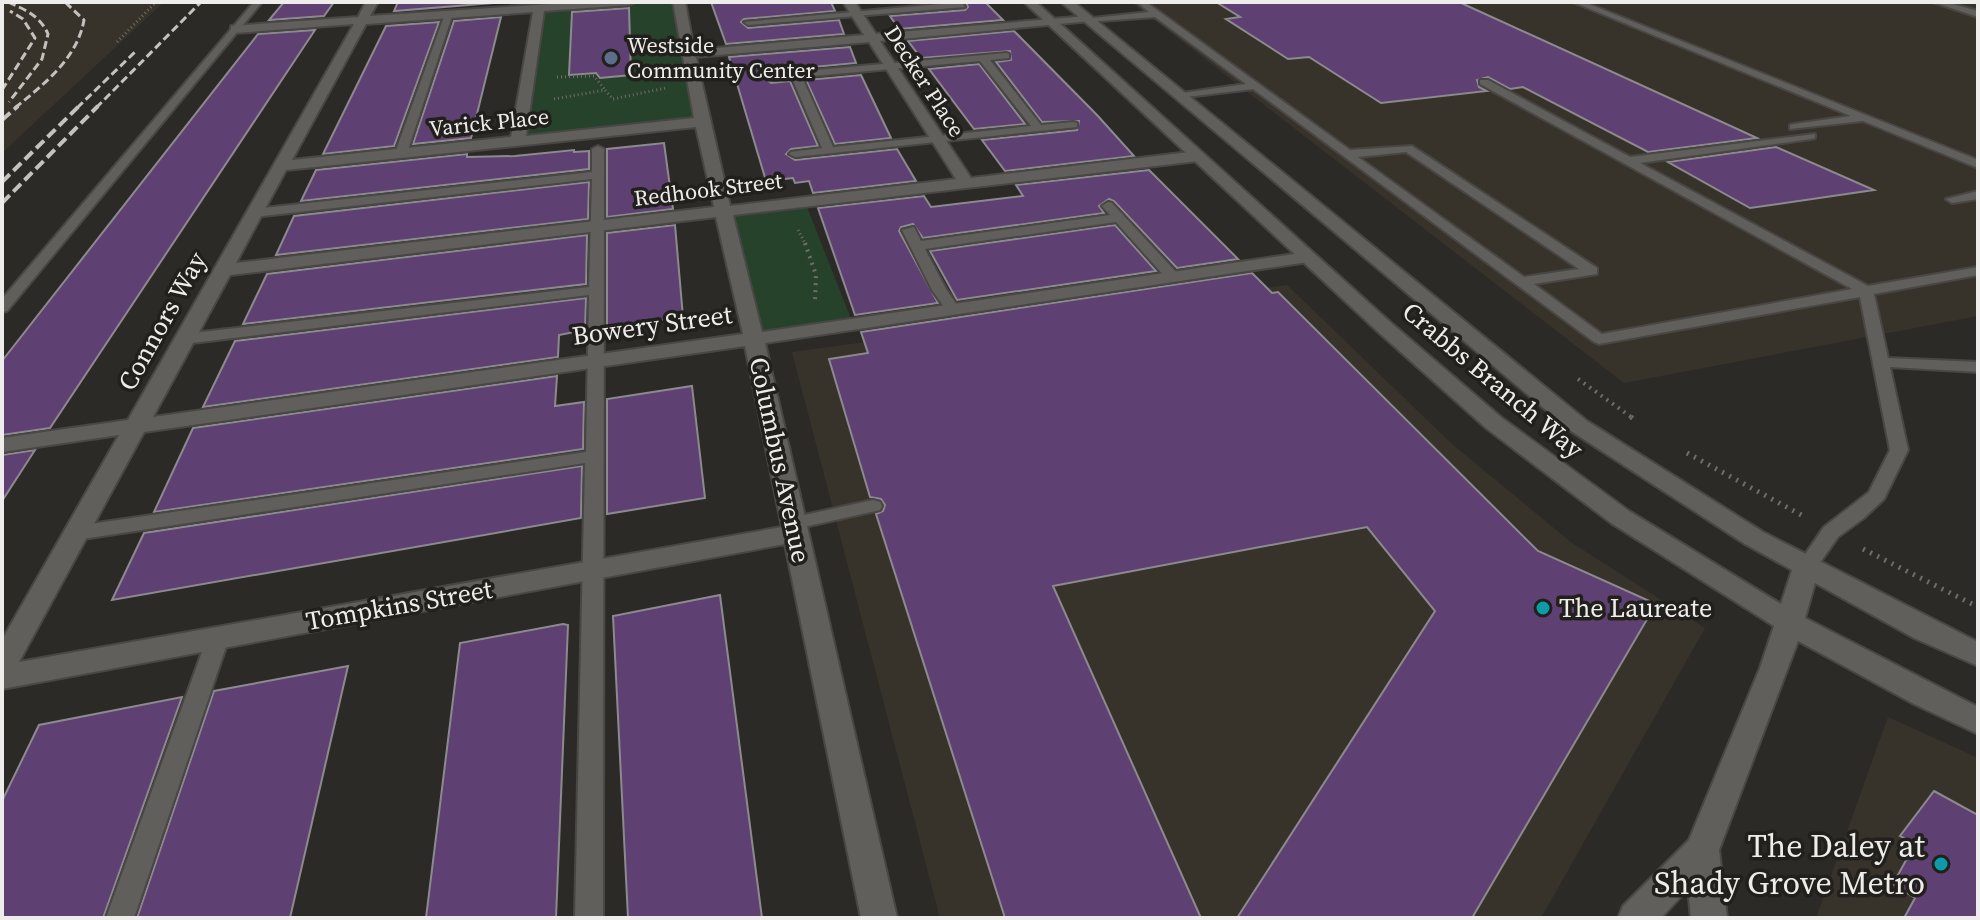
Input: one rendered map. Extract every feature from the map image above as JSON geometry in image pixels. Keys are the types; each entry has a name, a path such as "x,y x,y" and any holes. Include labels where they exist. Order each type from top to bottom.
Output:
{"street":[{"name":"Connors Way","path":"2,667 372,2"},
{"path":"235,29 629,2"},
{"name":"Columbus Avenue","path":"679,2 692,54 702,122 754,339 879,918"},
{"name":"Crabbs Branch Way","path":"1030,2 1432,370 1572,482 1690,562 1788,621 1923,695 1978,721"},
{"name":"Crabbs Branch Way","path":"1067,2 1579,426 1693,501 1924,630 1978,655"},
{"name":"Decker Place","path":"852,8 966,183"},
{"path":"518,141 539,9"},
{"path":"692,54 1087,19"},
{"name":"Varick Place","path":"281,166 702,122"},
{"name":"Redhook Street","path":"223,270 1198,156"},
{"name":"Bowery Street","path":"2,445 1308,257"},
{"name":"Tompkins Street","path":"2,677 593,569 796,528"},
{"path":"1636,918 1702,850 1775,668 1807,566"},
{"path":"1702,850 1709,918"}],"lane":[{"path":"2,308 258,2"},
{"path":"1141,2 1599,339 1978,271"},
{"path":"1577,2 1978,164"},
{"path":"1937,2 1978,14"},
{"path":"748,22 770,15 852,8 962,5"},
{"path":"1087,19 1157,14"},
{"path":"401,153 448,16"},
{"path":"771,77 1006,56"},
{"path":"983,58 1038,128"},
{"path":"796,75 829,150"},
{"path":"1484,82 1866,291 1899,450 1877,495 1831,532 1807,566"},
{"path":"1182,96 1254,86"},
{"path":"1791,128 1864,118"},
{"path":"795,154 1073,125"},
{"path":"1628,161 1811,136"},
{"path":"1349,154 1408,148 1592,271 1522,282"},
{"path":"589,918 598,149"},
{"path":"254,213 598,175"},
{"path":"1952,199 1978,195"},
{"path":"1108,206 1172,276"},
{"path":"917,246 1118,218"},
{"path":"909,230 939,290 952,308"},
{"path":"184,339 598,290"},
{"path":"1881,362 1978,367"},
{"path":"76,533 595,456"},
{"path":"796,528 873,506"},
{"path":"120,918 218,638"}],"path":[{"path":"117,42 156,2"},
{"path":"553,78 594,76 613,99 667,88"},
{"path":"550,99 605,90"},
{"path":"796,227 808,249 818,280 815,306"}],"shaded area":[{"path":"2,2 164,2 2,153"},
{"path":"1131,2 1978,2 1978,316 1624,383"},
{"name":"The Laureate","path":"1287,285 1453,445 1572,543 1705,628 1541,918 940,918 792,352"},
{"path":"1888,717 1978,758 1978,918 1816,918"}],"green space":[{"path":"677,2 697,121 518,141 541,10"},
{"path":"805,202 853,324 754,339 725,211"}],"building":[{"path":"284,2 334,2 324,16 269,20"},
{"path":"398,2 506,2 394,11"},
{"path":"711,2 831,2 835,11 744,19 741,22 748,28 839,20 844,34 726,44"},
{"path":"966,2 985,2 1003,20 899,29 890,16 965,10 968,7"},
{"path":"1216,2 1459,2 1757,138 1648,152 1523,87 1510,89 1488,77 1477,80 1479,87 1487,91 1381,103 1309,57 1288,59 1226,19 1240,17"},
{"path":"629,8 631,75 600,78 596,73 569,75 572,12"},
{"path":"501,17 471,138 413,144 454,21"},
{"path":"439,22 394,146 323,154 386,26"},
{"path":"315,30 50,428 2,435 2,361 258,34"},
{"path":"1014,31 1134,156 1005,171 982,140 1077,130 1079,121 1042,122 996,62 1011,60 1010,51 921,58 908,41"},
{"path":"850,47 856,63 771,71 763,76 771,83 790,81 818,146 791,149 786,154 795,160 897,149 916,181 813,193 809,181 795,183 793,178 766,181 729,57"},
{"path":"979,64 1025,124 974,129 929,69"},
{"path":"861,75 891,138 835,144 806,80"},
{"path":"664,143 673,209 607,217 607,149"},
{"path":"1776,147 1874,190 1750,208 1668,162"},
{"path":"589,151 589,169 301,201 316,170 467,154 467,157 515,156"},
{"path":"1149,170 1238,259 1177,268 1109,199 1099,206 1104,213 923,238 913,224 901,227 899,231 938,303 855,315 818,208 924,196 931,207 1023,196 1016,185"},
{"path":"589,182 588,219 276,255 294,216"},
{"path":"675,225 683,317 607,327 607,233"},
{"path":"1115,225 1156,271 957,300 930,251"},
{"path":"587,235 586,284 243,324 267,274"},
{"name":"The Laureate","path":"1252,273 1272,293 1278,292 1538,551 1656,604 1472,918 1237,918 1435,611 1367,527 1053,586 1201,918 1005,918 876,514 883,511 885,505 881,499 870,497 829,359 868,353 861,332"},
{"path":"586,298 585,330 559,335 558,357 203,407 235,341"},
{"path":"557,376 555,406 584,402 583,449 154,512 193,428"},
{"path":"692,386 705,498 607,514 607,399"},
{"path":"35,450 2,501 2,455"},
{"path":"582,466 581,518 112,600 144,533"},
{"path":"720,595 762,918 628,918 613,616"},
{"path":"568,625 556,918 426,918 460,643"},
{"path":"348,666 290,918 137,918 214,691"},
{"path":"182,697 103,918 2,918 2,801 39,725"},
{"name":"The Daley at Shady Grove Metro","path":"1934,791 1978,815 1978,918 1904,918 1915,898 1893,884 1915,844 1900,836"}],"railway":[{"path":"8,2 37,18 48,34 42,59 9,102"},
{"path":"15,108 58,70 74,47 84,20 65,2"},
{"path":"96,108 201,2"},
{"path":"2,90 35,38 23,19 10,11"},
{"path":"77,108 136,51"},
{"path":"2,120 18,106"},
{"path":"2,182 79,106"},
{"path":"2,203 98,106"}],"place":[{"name":"Westside Community Center","path":"611,58"},
{"name":"The Laureate","path":"1543,608"},
{"name":"The Daley at Shady Grove Metro","path":"1941,864"}]}
